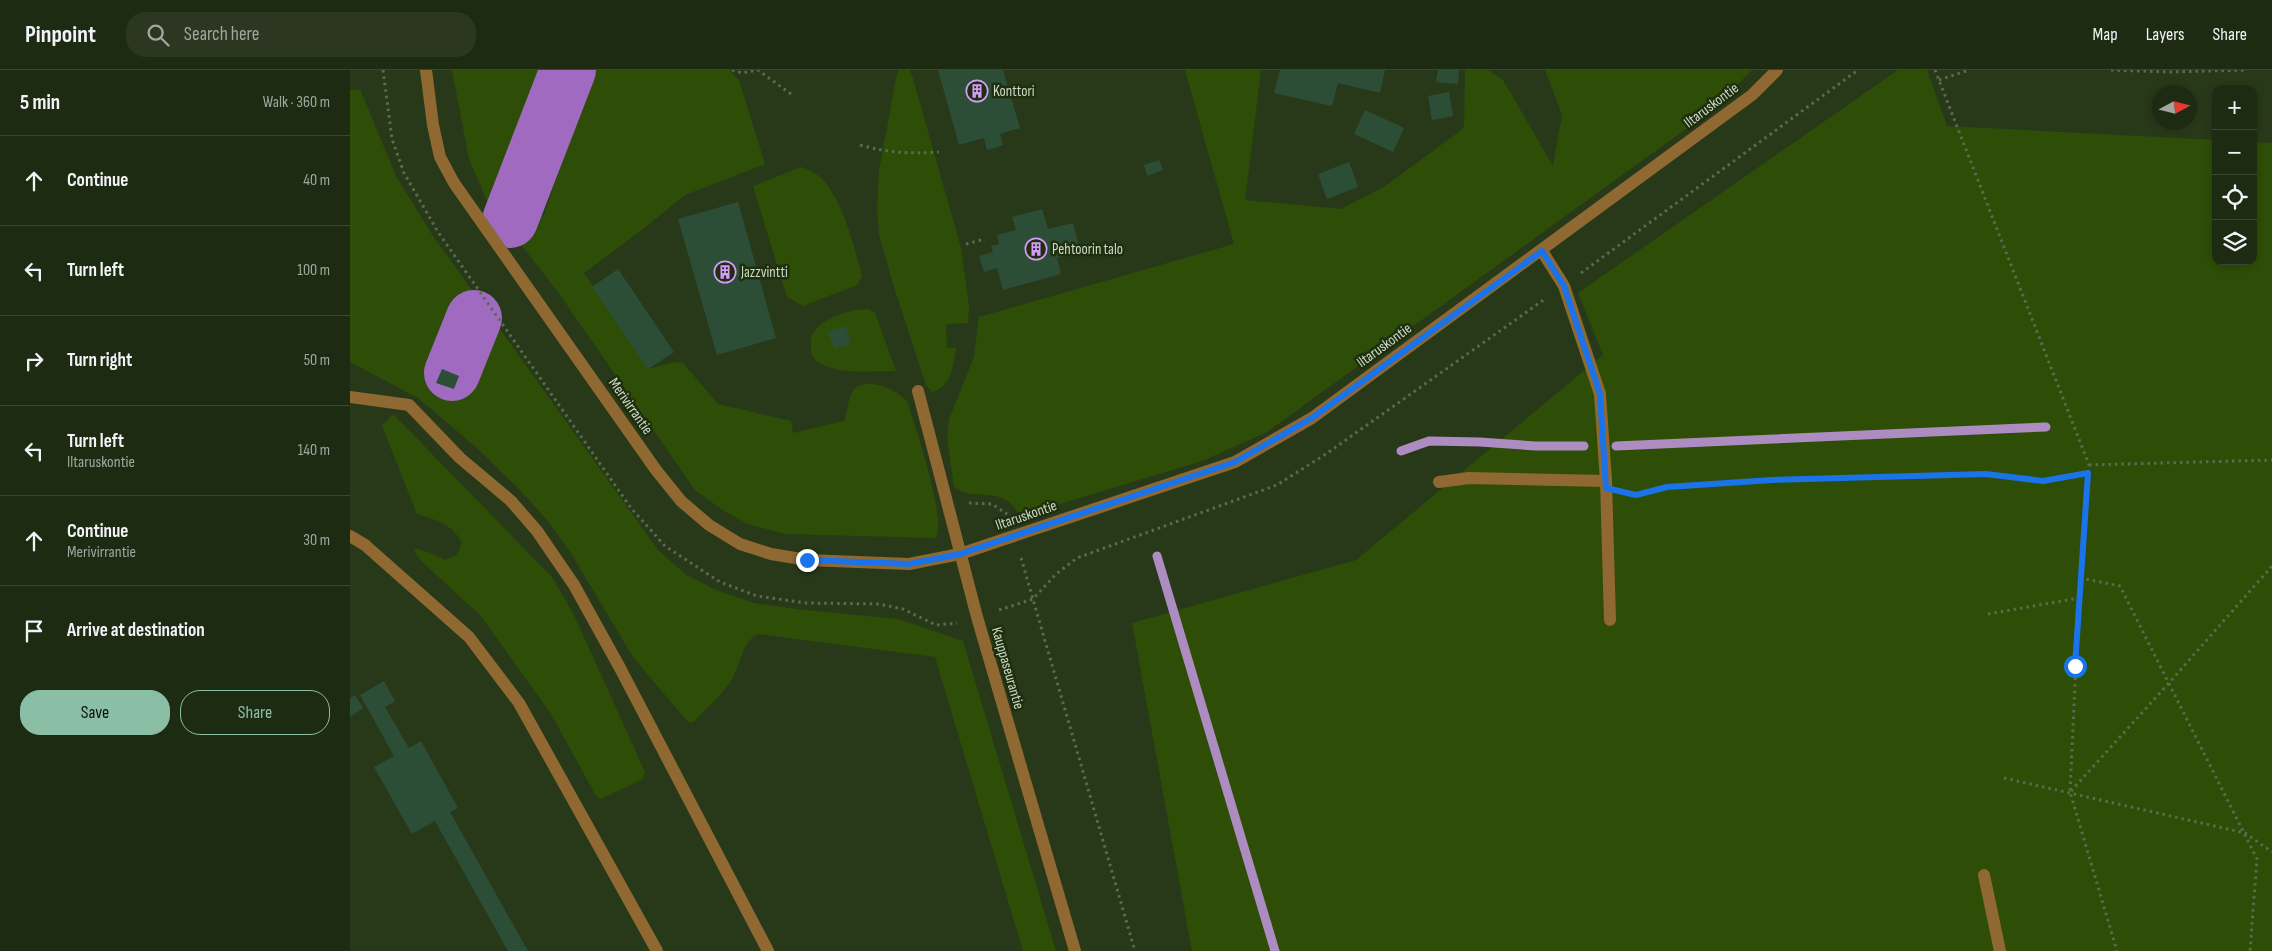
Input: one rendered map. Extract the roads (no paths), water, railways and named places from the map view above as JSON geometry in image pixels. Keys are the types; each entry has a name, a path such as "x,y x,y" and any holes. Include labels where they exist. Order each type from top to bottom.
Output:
{"street":[{"name":"Merivirrantie","path":"426,70 433,125 440,157 454,183 651,462 681,501 709,525 740,544 771,554 807,560 909,564 960,554"},
{"name":"Iltaruskontie","path":"960,554 1235,462 1312,418 1752,95 1777,70"},
{"path":"1542,251 1564,286 1600,394 1606,485 1610,620"},
{"name":"Kauppaseurantie","path":"918,391 977,617 1075,951"},
{"path":"350,397 409,405 460,458 511,501 537,531 574,586 620,668 768,951"},
{"path":"1439,482 1469,478 1606,485"},
{"path":"350,536 365,545 469,636 519,703 656,951"},
{"path":"1984,875 2000,951"}],"waterway":[{"path":"510,220 568,70"},
{"path":"452,373 474,318"},
{"path":"1616,446 2046,427"},
{"path":"1401,451 1429,441 1536,446 1584,446"},
{"path":"1157,556 1275,951"}],"place":[{"name":"Konttori","path":"977,91"},
{"name":"Pehtoorin talo","path":"1036,249"},
{"name":"Jazzvintti","path":"725,272"}]}
